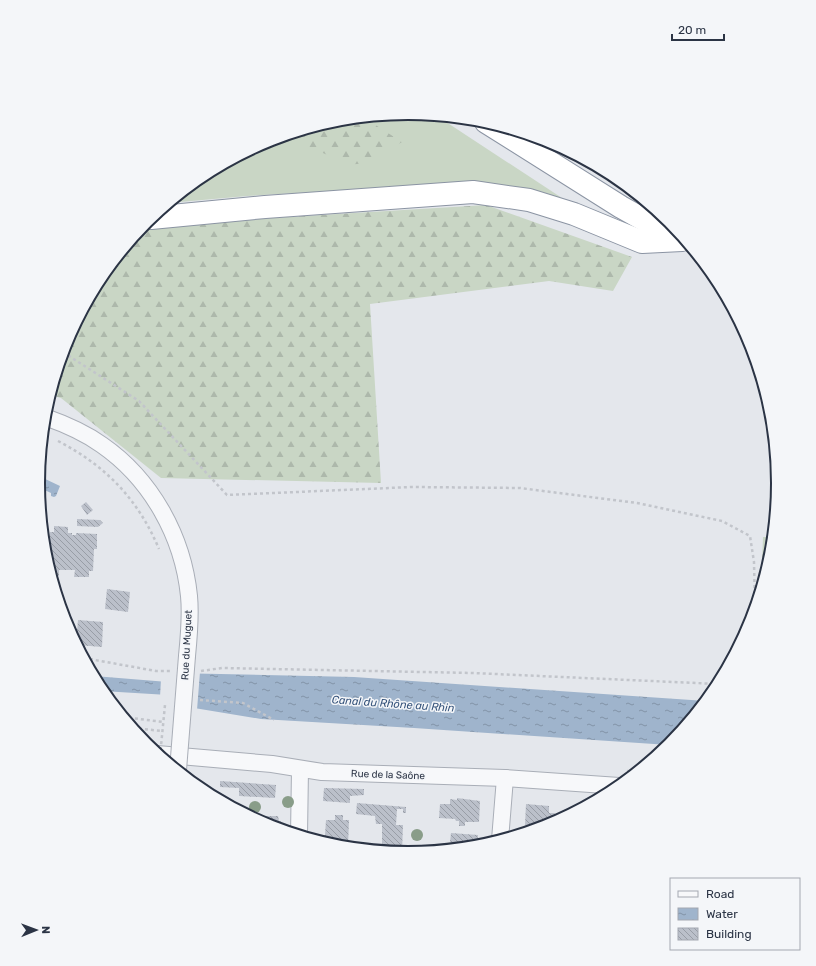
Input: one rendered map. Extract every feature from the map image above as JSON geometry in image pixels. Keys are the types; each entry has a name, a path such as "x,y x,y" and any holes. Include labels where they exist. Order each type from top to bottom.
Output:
{"highway":[{"path":"502,132 621,207 674,236"},
{"path":"161,217 265,207 473,192 529,200 574,214 642,242 679,242"}],"street":[{"name":"Rue du Muguet","path":"51,419 62,423 102,444 120,459 135,474 162,511 174,533 186,575 189,596 190,623 178,764"},
{"name":"Rue de la Saône","path":"168,755 272,764 312,771 337,773 505,778 609,785"},
{"path":"299,829 300,769"},
{"path":"500,834 505,778"}],"path":[{"path":"68,356 139,401 228,495 412,487 520,488 637,504 722,521 750,536 754,562 755,591"},
{"path":"53,439 92,461 113,480 131,500 144,519 162,555"},
{"path":"91,659 156,671 171,671"},
{"path":"200,671 222,668 472,673 711,684"},
{"path":"199,700 244,703 274,720"},
{"path":"132,718 163,722"},
{"path":"141,729 162,730 161,749"}],"green space":[{"path":"408,120 447,122 562,198 483,182 247,196 178,202 206,181 247,157 291,139 314,132 361,123"},
{"path":"371,122 402,142 369,163 345,165 332,157 291,139 337,127"},
{"path":"486,205 632,257 613,291 549,281 370,304 381,483 161,478 61,398 55,396 64,366 82,322 106,281 149,228 271,218"},
{"path":"763,537 767,537 764,554 762,563"}],"water":[{"path":"45,479 60,486 56,496 51,496 51,493 45,490"},
{"name":"Canal du Rhône au Rhin","path":"172,673 354,677 699,700 660,744 261,719 170,704 168,695 111,692 101,677 168,682 172,680"}],"pier":[{"path":"171,672 200,672 197,710 170,706 167,697 160,697 161,679 170,679"}],"building":[{"path":"86,502 93,510 87,515 81,506"},
{"path":"77,519 100,520 103,523 98,527 77,526"},
{"path":"54,526 68,527 68,533 72,533 72,535 76,535 76,533 97,534 97,549 94,549 93,571 89,571 89,577 74,577 75,570 59,570 59,576 57,576 50,539 50,532 54,532"},
{"path":"107,589 130,592 128,612 105,609"},
{"path":"78,620 103,622 102,647 83,645 77,632"},
{"path":"220,781 276,785 275,798 239,796 239,788 220,787"},
{"path":"324,788 364,789 364,795 350,796 350,803 323,801"},
{"path":"457,798 480,801 479,822 465,822 465,826 459,826 459,821 456,821 455,819 439,818 440,804 450,804 450,799 457,800"},
{"path":"357,803 406,807 406,813 403,813 403,809 397,809 396,825 403,825 402,846 382,845 382,824 376,824 375,816 356,814"},
{"path":"526,804 549,806 549,813 555,813 555,815 528,826 525,825"},
{"path":"335,815 343,815 343,820 349,820 348,841 321,836 325,835 326,820 335,820"},
{"path":"264,816 278,816 279,821 281,821 281,823"},
{"path":"451,833 478,835 478,839 456,843 450,842"}]}
